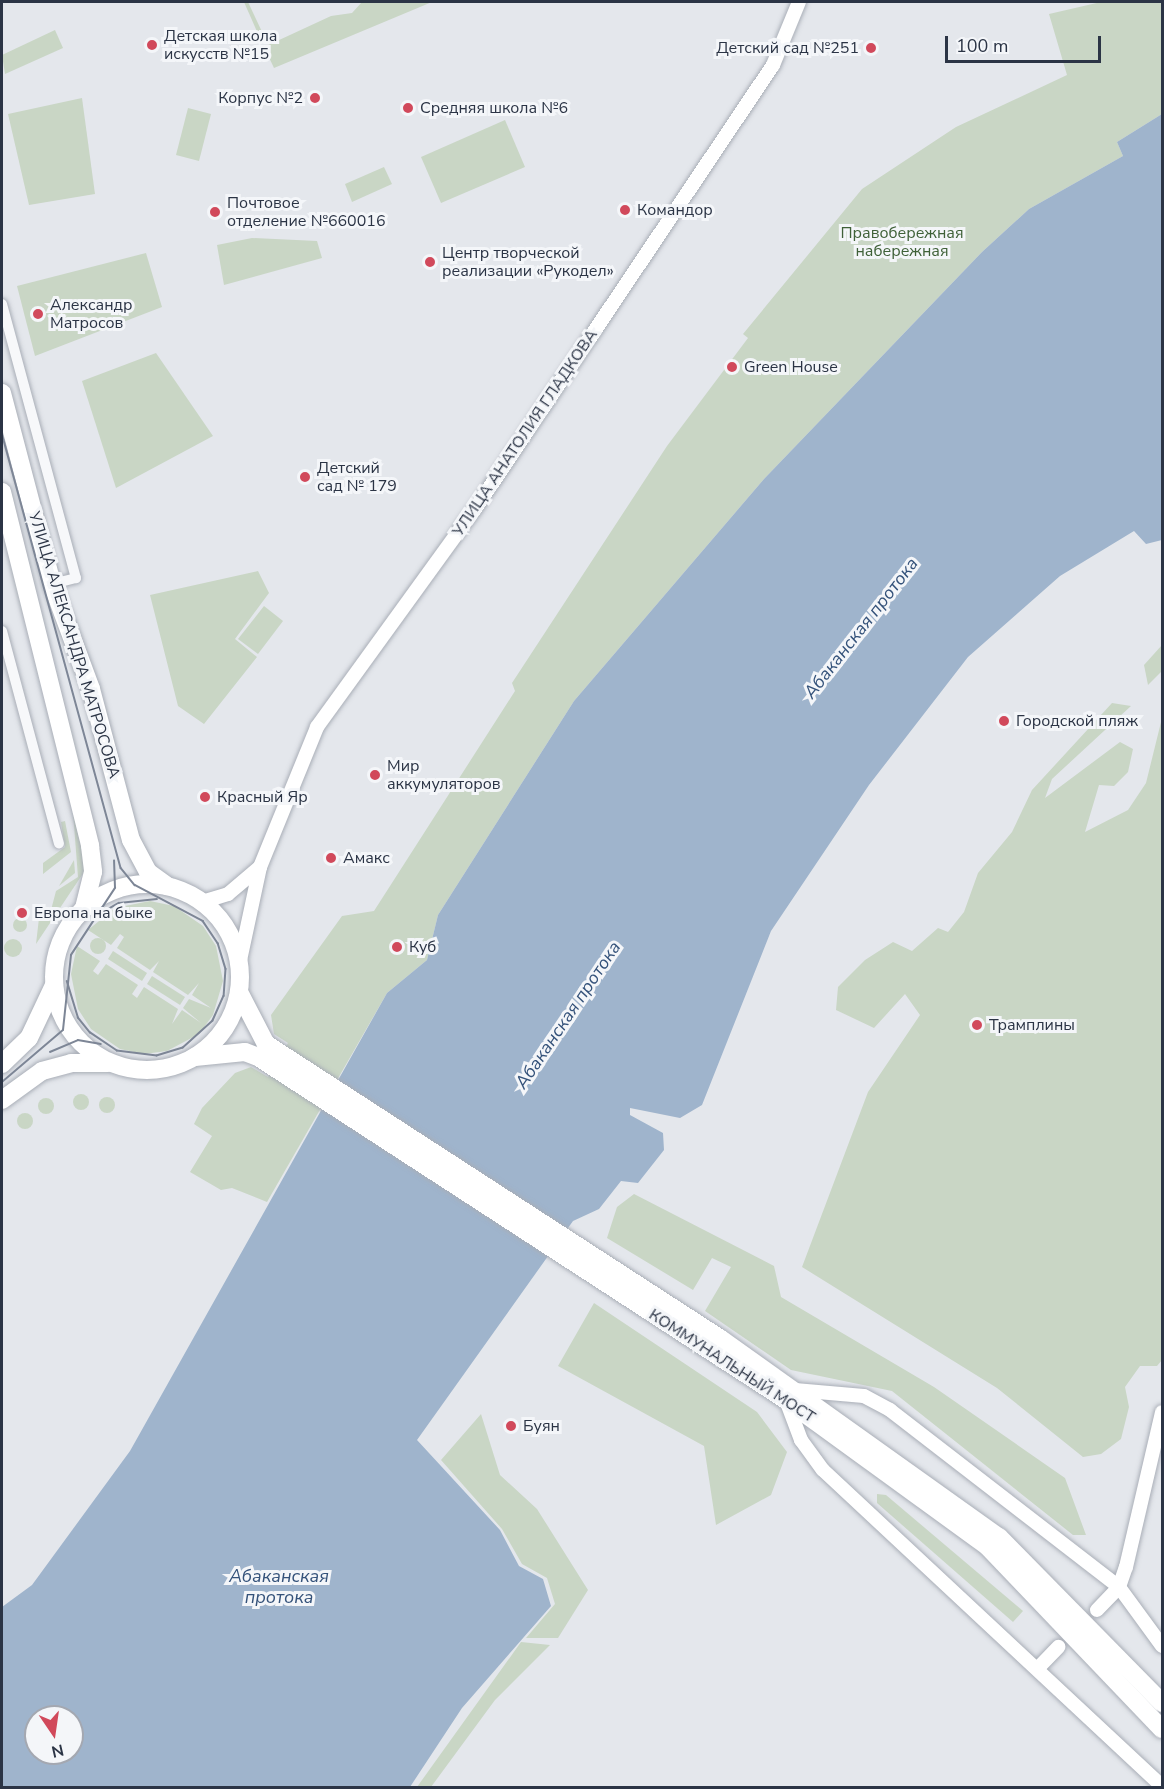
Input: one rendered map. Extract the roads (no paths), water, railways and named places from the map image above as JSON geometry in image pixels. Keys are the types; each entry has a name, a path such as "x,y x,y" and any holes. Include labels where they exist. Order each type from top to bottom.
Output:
{"highway":[{"name":"УЛИЦА АЛЕКСАНДРА МАТРОСОВА","path":"2,393 52,584 91,689 131,840 148,872 167,886"},
{"name":"УЛИЦА АЛЕКСАНДРА МАТРОСОВА","path":"2,492 90,846 93,872 84,909"},
{"path":"2,1064 29,1038 54,985 61,942 84,909 123,887 167,886 201,902 224,925 239,965 239,992 262,1050 195,1057 156,1070 113,1064 71,1063 42,1071 2,1100"},
{"path":"54,985 72,1033 113,1064"},
{"path":"195,1057 219,1036 239,992"},
{"name":"КОММУНАЛЬНЫЙ МОСТ","path":"262,1050 716,1346 999,1537 1162,1703"},
{"name":"КОММУНАЛЬНЫЙ МОСТ","path":"790,1395 988,1547 1162,1729"}],"main road":[{"name":"УЛИЦА АНАТОЛИЯ ГЛАДКОВА","path":"239,965 260,867 317,727 475,509 773,65 799,2"},
{"path":"201,902 228,894 260,867"},
{"path":"1162,1646 1119,1587 890,1410 864,1396 790,1395 801,1440 823,1470 1039,1667 1162,1786"},
{"path":"1097,1610 1119,1587 1162,1412"},
{"path":"1039,1667 1058,1647"}],"street":[{"path":"2,303 76,578 52,584"},
{"path":"2,631 59,844"}],"water":[{"name":"Абаканская протока","path":"1162,114 1162,540 1146,544 1134,531 1060,576 968,657 869,785 771,931 702,1105 680,1118 630,1108 630,1115 663,1133 664,1150 638,1183 621,1181 599,1209 573,1221 417,1440 500,1530 519,1566 543,1579 551,1606 462,1708 410,1787 2,1787 2,1607 32,1585 130,1451 387,993 427,960 438,915 574,701 764,479 982,252 1029,209 1123,156 1117,142"}],"tram line":[{"path":"2,433 121,868 135,885 203,921 218,943 226,969 224,996 213,1021 183,1048 157,1056 117,1051 90,1033 78,1018 67,982"},
{"path":"2,1082 63,1030 71,955 115,888 114,861"},
{"path":"98,915 119,903 157,899"},
{"path":"50,1052 78,1040 101,1044"}],"place":[{"name":"Детская школа искусств №15","path":"152,45"},
{"name":"Детский сад №251","path":"871,48"},
{"name":"Корпус №2","path":"315,98"},
{"name":"Средняя школа №6","path":"408,108"},
{"name":"Командор","path":"625,210"},
{"name":"Почтовое отделение №660016","path":"215,212"},
{"name":"Центр творческой реализации «Рукодел»","path":"430,262"},
{"name":"Александр Матросов","path":"38,314"},
{"name":"Green House","path":"732,367"},
{"name":"Детский сад № 179","path":"305,477"},
{"name":"Городской пляж","path":"1004,721"},
{"name":"Мир аккумуляторов","path":"375,775"},
{"name":"Красный Яр","path":"205,797"},
{"name":"Амакс","path":"331,858"},
{"name":"Европа на быке","path":"22,913"},
{"name":"Куб","path":"397,947"},
{"name":"Трамплины","path":"977,1025"},
{"name":"Буян","path":"511,1426"}],"park label":[{"name":"Правобережная набережная","path":"902,242"}]}
